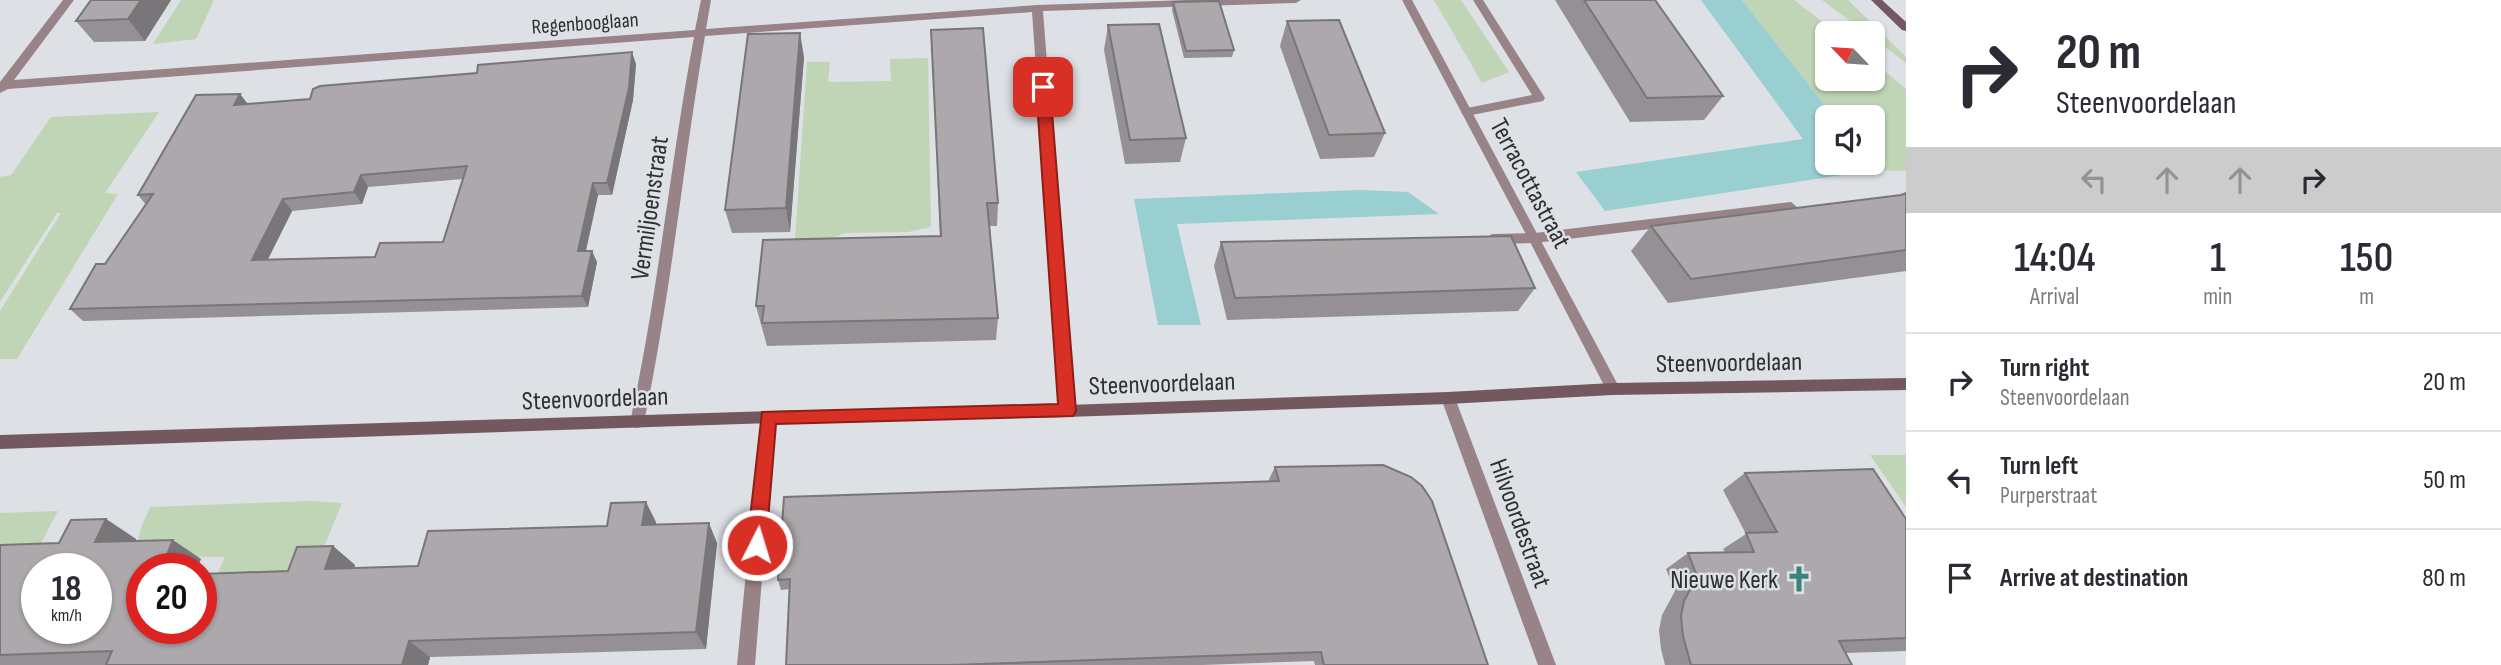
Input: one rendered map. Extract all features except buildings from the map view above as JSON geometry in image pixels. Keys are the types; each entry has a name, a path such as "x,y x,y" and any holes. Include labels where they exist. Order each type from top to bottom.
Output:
{"street":[{"path":"2,88 69,0"},
{"name":"Vermiljoenstraat","path":"637,422 648,371 705,0"},
{"name":"Regenbooglaan","path":"2,88 1037,8 1296,0"},
{"name":"Terracottastraat","path":"1407,0 1535,237 1613,389"},
{"path":"1467,112 1539,97 1478,0"},
{"path":"1876,0 1906,27"},
{"path":"1037,8 1067,411"},
{"path":"1471,239 1535,237 1791,207"},
{"name":"Steenvoordelaan","path":"0,442 768,417 1067,411 1448,398 1613,389 1906,384"},
{"name":"Hilvoordestraat","path":"1448,398 1547,665"},
{"path":"746,665 768,417"}],"green space":[{"path":"181,0 214,0 196,39 153,44"},
{"path":"1434,0 1461,0 1509,72 1482,83"},
{"path":"1742,0 1794,0 1821,21 1815,21 1815,91 1885,91 1885,71 1906,89 1906,171 1885,170 1885,105 1825,105"},
{"path":"1822,0 1848,0 1869,21 1850,21"},
{"path":"1885,36 1906,57 1906,63 1885,47"},
{"path":"928,58 931,227 908,232 845,233 830,239 795,240 807,62 830,62 828,82 891,81 890,59"},
{"path":"159,112 105,193 118,194 17,359 0,359 0,311 61,213 57,213 0,302 0,177 11,175 51,117"},
{"path":"1870,455 1906,455 1906,507"},
{"path":"310,501 342,503 308,586 217,588 217,575 225,557 217,557 217,553 136,553 141,528 150,507"},
{"path":"58,511 36,553 21,553 21,560 0,561 0,513"}],"water":[{"path":"1701,0 1742,0 1825,105 1815,105 1815,175 1842,175 1605,211 1576,172 1803,139"},
{"path":"1360,190 1408,192 1439,214 1177,224 1201,325 1158,325 1134,199"}],"place":[{"name":"Nieuwe Kerk","path":"1799,579"}],"route":[{"path":"757,545 768,417 1067,411 1043,87"}]}
